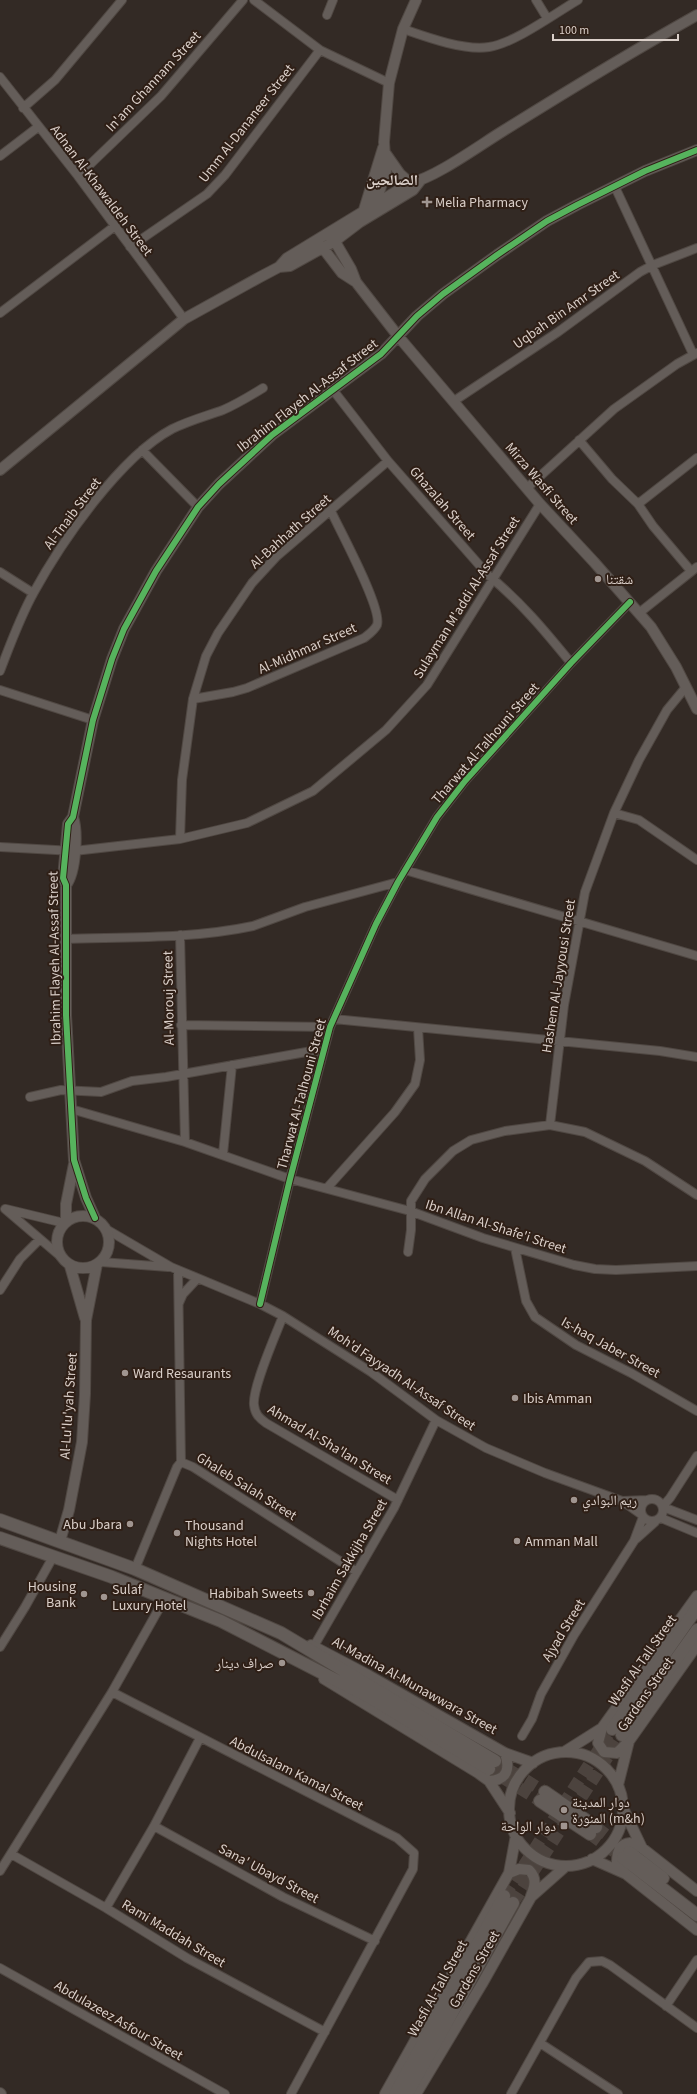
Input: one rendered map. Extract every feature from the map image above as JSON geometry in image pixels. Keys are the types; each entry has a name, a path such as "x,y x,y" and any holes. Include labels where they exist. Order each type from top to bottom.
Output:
{"main road":[{"name":"Al-Madina Al-Munawwara Street","path":"0,1520 135,1569 281,1633 492,1765 371,1698 221,1622 112,1577 0,1538"},
{"name":"Wasfi Al-Tall Street","path":"616,1733 697,1608"},
{"name":"Wasfi Al-Tall Street","path":"616,1733 697,1630"},
{"path":"543,1796 593,1830"},
{"path":"697,1905 626,1855 697,1915"},
{"name":"Wasfi Al-Tall Street","path":"395,2094 508,1900 407,2094"}],"street":[{"path":"24,108 55,80 122,0"},
{"name":"In'am Ghannam Street","path":"78,176 161,96 243,0"},
{"path":"254,0 320,50 389,83"},
{"path":"328,15 333,0"},
{"path":"376,204 386,171 385,147 389,83 403,29 416,0"},
{"path":"536,0 547,18"},
{"path":"403,29 445,42 481,48 498,45 511,39 578,0"},
{"path":"0,470 184,319 278,267 290,266 319,244 360,222 376,204 618,60 697,15"},
{"name":"Umm Al-Dananeer Street","path":"130,248 207,194 225,175 320,50"},
{"name":"Adnan Al-Khawaldeh Street","path":"0,77 78,176 184,319"},
{"path":"0,156 38,127"},
{"path":"385,147 400,174 415,182"},
{"path":"368,213 385,147"},
{"name":"Ibrahim Flayeh Al-Assaf Street","path":"65,1222 66,1204 74,1160 69,1091 65,939 66,885 71,878 70,851 75,824 72,817 93,720 112,659 124,629 143,592 198,507 219,484 267,439 381,354 417,316 443,294 547,221 645,171 697,150"},
{"path":"332,237 368,213 413,190 415,182"},
{"path":"527,488 614,409 695,354 615,187"},
{"path":"0,313 115,226"},
{"name":"Mirza Wasfi Street","path":"332,237 356,282 398,336 540,504 639,612 664,646 686,688 694,696 697,709"},
{"name":"Mirza Wasfi Street","path":"319,244 342,273 356,282"},
{"name":"Uqbah Bin Amr Street","path":"454,401 558,332 653,265 697,248"},
{"name":"Al-Tnaib Street","path":"0,671 33,593 51,562 100,495 119,472 142,450 171,430 222,410 263,388"},
{"name":"Ghazalah Street","path":"333,390 388,461 493,579 523,607 571,663"},
{"path":"579,440 612,479 638,504 662,536 694,569 639,612"},
{"path":"142,450 198,507"},
{"path":"638,504 697,458"},
{"name":"Al-Bahhath Street","path":"180,840 182,780 193,699 206,656 232,609 252,583 276,557 388,461"},
{"name":"Sulayman M'addi Al-Assaf Street","path":"0,847 70,851 180,840 231,828 270,813 313,791 350,762 386,730 427,686 540,504"},
{"name":"Al-Midhmar Street","path":"193,699 247,688 364,638 372,632 377,624 374,603 331,511"},
{"path":"0,572 33,593"},
{"name":"Tharwat Al-Talhouni Street","path":"260,1304 323,1050 332,1023 376,924 398,882 437,817 465,781 571,663 630,602"},
{"name":"Hashem Al-Jayyousi Street","path":"550,1125 570,964 585,892 614,813 639,760 659,723 674,700 686,688"},
{"path":"0,690 93,720"},
{"path":"614,813 639,820 697,860"},
{"path":"405,870 697,956"},
{"name":"Al-Morouj Street","path":"185,1142 182,1074 180,935 220,932 253,926 305,907 398,882"},
{"path":"65,939 180,935"},
{"path":"181,1025 332,1023 418,1028 660,1051 697,1057"},
{"path":"327,1188 396,1112 416,1084 420,1060 418,1028"},
{"path":"30,1097 60,1090 96,1093 132,1081 323,1050"},
{"path":"223,1154 232,1064"},
{"name":"Ibn Allan Al-Shafe'i Street","path":"71,1109 223,1154 290,1180 327,1188 410,1211 515,1248 596,1269 616,1270 697,1266"},
{"path":"408,1252 411,1226 410,1211 414,1193 438,1164 453,1151 471,1140 525,1127 550,1125 585,1132 628,1152 663,1171 697,1195"},
{"name":"Ibrahim Flayeh Al-Assaf Street","path":"74,1160 86,1198 95,1218"},
{"path":"2,1208 65,1222"},
{"path":"2,1208 70,1266 79,1269 89,1268 99,1263 107,1252 109,1240 106,1229 95,1218 80,1215 65,1222 58,1233 56,1245 60,1256"},
{"name":"Moh'd Fayyadh Al-Assaf Street","path":"106,1229 174,1269 260,1304 282,1316 371,1372 436,1420 504,1456 622,1501 642,1516"},
{"path":"0,1290 20,1259 40,1239"},
{"name":"Is-haq Jaber Street","path":"515,1248 526,1301 535,1317 576,1345 631,1373 697,1411"},
{"name":"Moh'd Fayyadh Al-Assaf Street","path":"99,1263 174,1269"},
{"name":"Al-Lu'lu'yah Street","path":"60,1541 69,1510 82,1442 85,1394 86,1320 99,1263"},
{"name":"Al-Lu'lu'yah Street","path":"70,1266 86,1320"},
{"path":"174,1269 178,1304 181,1462"},
{"path":"178,1304 183,1294 197,1278"},
{"name":"Ahmad Al-Sha'lan Street","path":"282,1316 255,1390 254,1405 257,1415 266,1422 398,1500"},
{"name":"Ibrhaim Sakkijha Street","path":"314,1646 398,1500 436,1420"},
{"path":"658,1520 664,1513 663,1506 697,1456"},
{"name":"Ghaleb Salah Street","path":"135,1569 177,1467 181,1462 193,1467 357,1572"},
{"path":"675,1488 656,1499 647,1500 642,1506 642,1516 649,1521 658,1520 697,1532"},
{"path":"656,1499 663,1506 697,1520"},
{"name":"Moh'd Fayyadh Al-Assaf Street","path":"622,1501 647,1500"},
{"name":"Ajyad Street","path":"522,1736 532,1719 541,1694 564,1653 634,1541 642,1516"},
{"name":"Ajyad Street","path":"634,1541 658,1520"},
{"path":"0,1647 25,1607 53,1557"},
{"name":"Gardens Street","path":"618,1785 616,1733 697,1596"},
{"path":"0,1871 112,1692 165,1598"},
{"name":"Al-Madina Al-Munawwara Street","path":"281,1633 314,1646 506,1752 533,1763"},
{"name":"Gardens Street","path":"564,1752 616,1733 697,1645"},
{"name":"Al-Madina Al-Munawwara Street","path":"284,1653 330,1683 459,1760 489,1782 510,1813"},
{"name":"Abdulsalam Kamal Street","path":"112,1692 397,1838 414,1853 413,1870 291,2094"},
{"path":"106,1908 154,1826 200,1738"},
{"path":"489,1782 499,1780 507,1773 508,1763 506,1752"},
{"path":"623,1808 621,1824 615,1838 605,1850 592,1860 566,1866 553,1864 536,1857 522,1845 516,1835 510,1813 510,1803 515,1785 523,1773 533,1763 548,1755 564,1752 581,1754 596,1760 608,1771 618,1785 623,1808 642,1848"},
{"name":"Sana' Ubayd Street","path":"154,1826 283,1897 375,1941"},
{"name":"Gardens Street","path":"384,2094 508,1873 516,1835"},
{"path":"697,1891 642,1848 630,1843 619,1849 617,1862 626,1874 697,1930"},
{"name":"Rami Maddah Street","path":"11,1854 106,1908 187,1958 325,2032"},
{"path":"592,1860 626,1874"},
{"name":"Gardens Street","path":"416,2094 485,1979 531,1897 566,1866"},
{"path":"508,1873 525,1868 534,1875 534,1888 531,1897"},
{"path":"511,2094 580,1972 589,1962 595,1960 602,1961 610,1965 697,2028"},
{"path":"666,2006 697,1960"},
{"name":"Abdulazeez Asfour Street","path":"0,1968 225,2094"},
{"path":"540,2043 618,2094"}],"tunnel":[{"path":"504,1896 612,1729"},
{"path":"513,1903 622,1735"},
{"path":"495,1761 545,1792"},
{"path":"489,1769 540,1801"},
{"path":"596,1827 629,1852"},
{"path":"590,1834 623,1858"}],"cycle path":[{"path":"95,1218 86,1198 74,1160 66,1015 66,885 63,878 68,824 73,817 93,720 112,659 124,629 156,571 198,507 219,484 272,435 381,354 417,316 443,294 547,221 645,171 697,150"},
{"path":"260,1304 290,1179 330,1027 376,924 398,882 437,817 465,781 571,663 630,602"}],"place":[{"name":"Melia Pharmacy","path":"427,202"},
{"name":"شقتنا","path":"598,579"},
{"name":"Ward Resaurants","path":"125,1373"},
{"name":"Ibis Amman","path":"515,1398"},
{"name":"ريم البوادي","path":"574,1500"},
{"name":"Abu Jbara","path":"130,1524"},
{"name":"Thousand Nights Hotel","path":"177,1533"},
{"name":"Amman Mall","path":"517,1541"},
{"name":"Habibah Sweets","path":"311,1593"},
{"name":"Housing Bank","path":"84,1594"},
{"name":"Sulaf Luxury Hotel","path":"104,1597"},
{"name":"صراف دينار","path":"282,1663"},
{"name":"دوار المدينة المنورة (m&h)","path":"564,1810"},
{"name":"دوار الواحة","path":"564,1826"}],"district":[{"name":"الصالحين","path":"392,180"}]}
